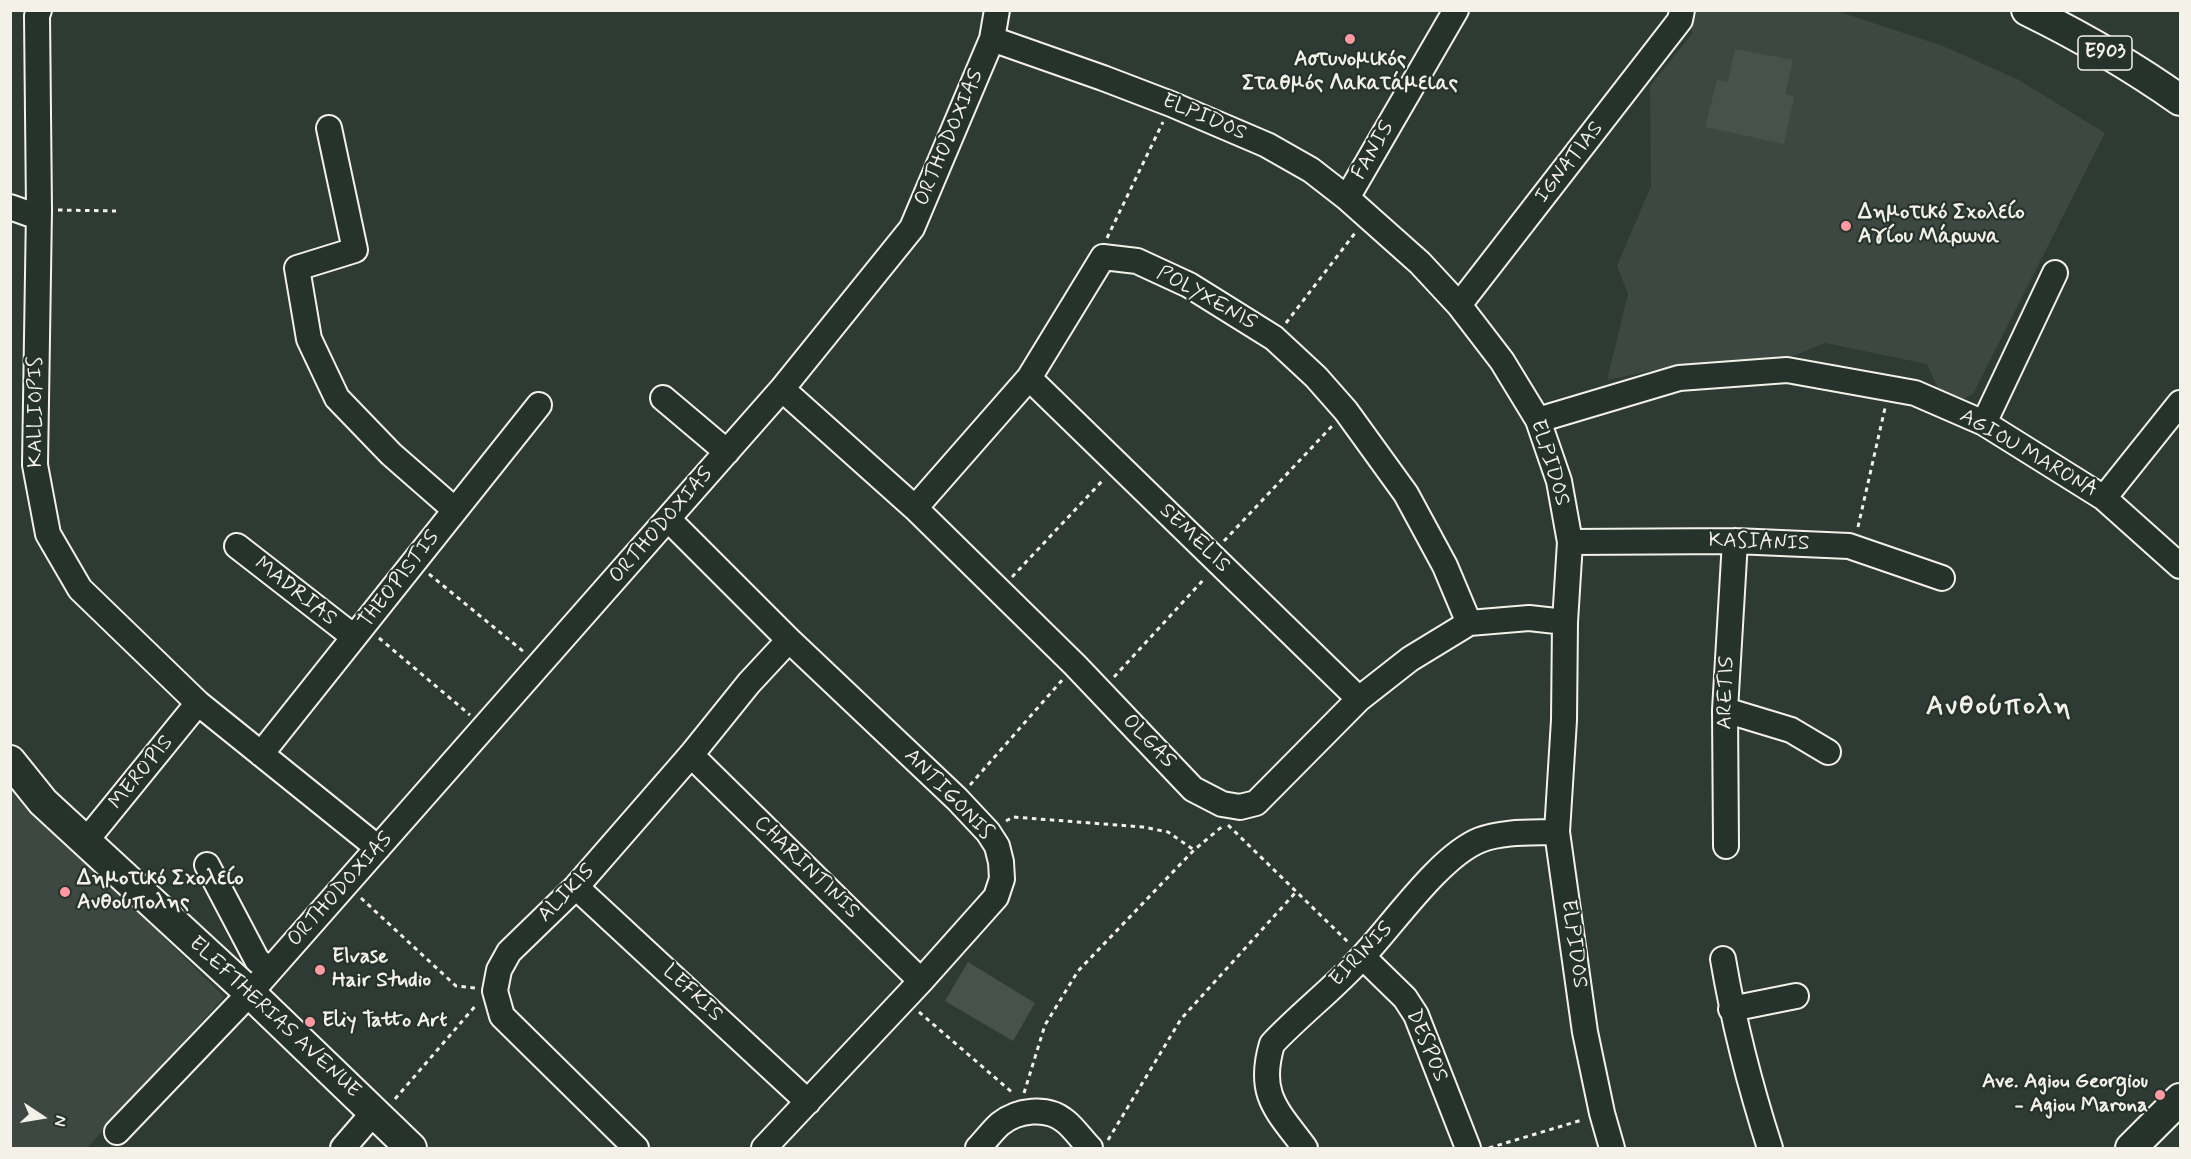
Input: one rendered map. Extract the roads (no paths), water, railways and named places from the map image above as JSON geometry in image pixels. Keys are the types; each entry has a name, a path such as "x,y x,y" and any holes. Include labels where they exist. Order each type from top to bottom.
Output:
{"main road":[{"name":"E903","path":"2027,10 2070,31 2181,100"},
{"name":"ELEFTHERIAS AVENUE","path":"10,761 43,802 250,993 411,1149"},
{"path":"2131,1149 2181,1099"}],"street":[{"name":"KALLIOPIS","path":"39,10 37,16 38,214 35,465 48,534 80,589 198,704 378,848"},
{"name":"ORTHODOXIAS","path":"117,1132 250,993 540,665 782,389 912,228 992,39 997,10"},
{"name":"FANIS","path":"1347,198 1456,10"},
{"name":"IGNATIAS","path":"1460,305 1681,15"},
{"name":"ELPIDOS","path":"992,39 1172,104 1268,145 1311,170 1347,198 1420,263 1460,305 1502,361 1538,420 1559,481 1570,542 1565,621 1564,720 1557,832 1585,1032 1612,1149"},
{"path":"329,128 355,250 297,268 309,339 337,398 391,454 455,510"},
{"path":"10,207 38,214"},
{"name":"POLYXENIS","path":"1029,378 1103,257 1137,261 1190,285 1274,338 1317,377 1346,411 1406,494 1445,566 1469,623"},
{"path":"1984,423 2055,273"},
{"name":"AGIOU MARONA","path":"1538,420 1678,378 1787,370 1915,393 1984,423 2104,498 2181,566"},
{"path":"915,508 1029,378"},
{"name":"SEMELIS","path":"1029,378 1359,699"},
{"name":"OLGAS","path":"782,389 915,508 1075,665 1193,789 1222,804 1240,807 1256,803 1359,699 1410,659 1469,623 1529,618 1565,621"},
{"path":"663,399 727,452"},
{"path":"2104,498 2181,403"},
{"name":"THEOPISTIS","path":"261,754 539,405"},
{"name":"ANTIGONIS","path":"668,519 789,640 957,800 988,832 997,846 1001,862 1002,879 996,897 764,1149"},
{"name":"KASIANIS","path":"1570,542 1735,541 1854,548 1942,578"},
{"name":"ARETIS","path":"1726,846 1725,710 1735,541"},
{"name":"MADRIAS","path":"237,546 359,631"},
{"name":"ALIKIS","path":"636,1149 502,1016 495,991 499,970 509,952 576,887 691,755 749,683 789,640"},
{"name":"MEROPIS","path":"86,842 198,704"},
{"path":"1725,710 1791,730 1828,752"},
{"name":"CHARINTINIS","path":"691,755 921,981"},
{"name":"EIRINIS","path":"1305,1149 1271,1102 1266,1086 1272,1044 1363,957 1444,864 1480,840 1497,835 1557,832"},
{"path":"207,865 257,960 269,970"},
{"name":"LEFKIS","path":"576,887 808,1102"},
{"name":"DESPOS","path":"1363,957 1405,998 1416,1015 1468,1149"},
{"path":"1723,959 1731,1010 1750,1087 1770,1149"},
{"path":"1731,1010 1796,996"},
{"path":"978,1149 1000,1124 1018,1114 1033,1111 1051,1113 1065,1120 1090,1149"},
{"path":"343,1149 377,1115"}],"place":[{"name":"Αστυνομικός Σταθμός Λακατάμειας","path":"1350,39"},
{"name":"Δημοτικό Σχολείο Αγίου Μάρωνα","path":"1846,226"},
{"name":"Δημοτικό Σχολείο Ανθούπολης","path":"65,892"},
{"name":"Elvase Hair Studio","path":"320,970"},
{"name":"Eliy Tatto Art","path":"310,1022"},
{"name":"Ave. Agiou Georgiou - Agiou Marona","path":"2160,1095"}],"district":[{"name":"Ανθούπολη","path":"1999,708"}]}
